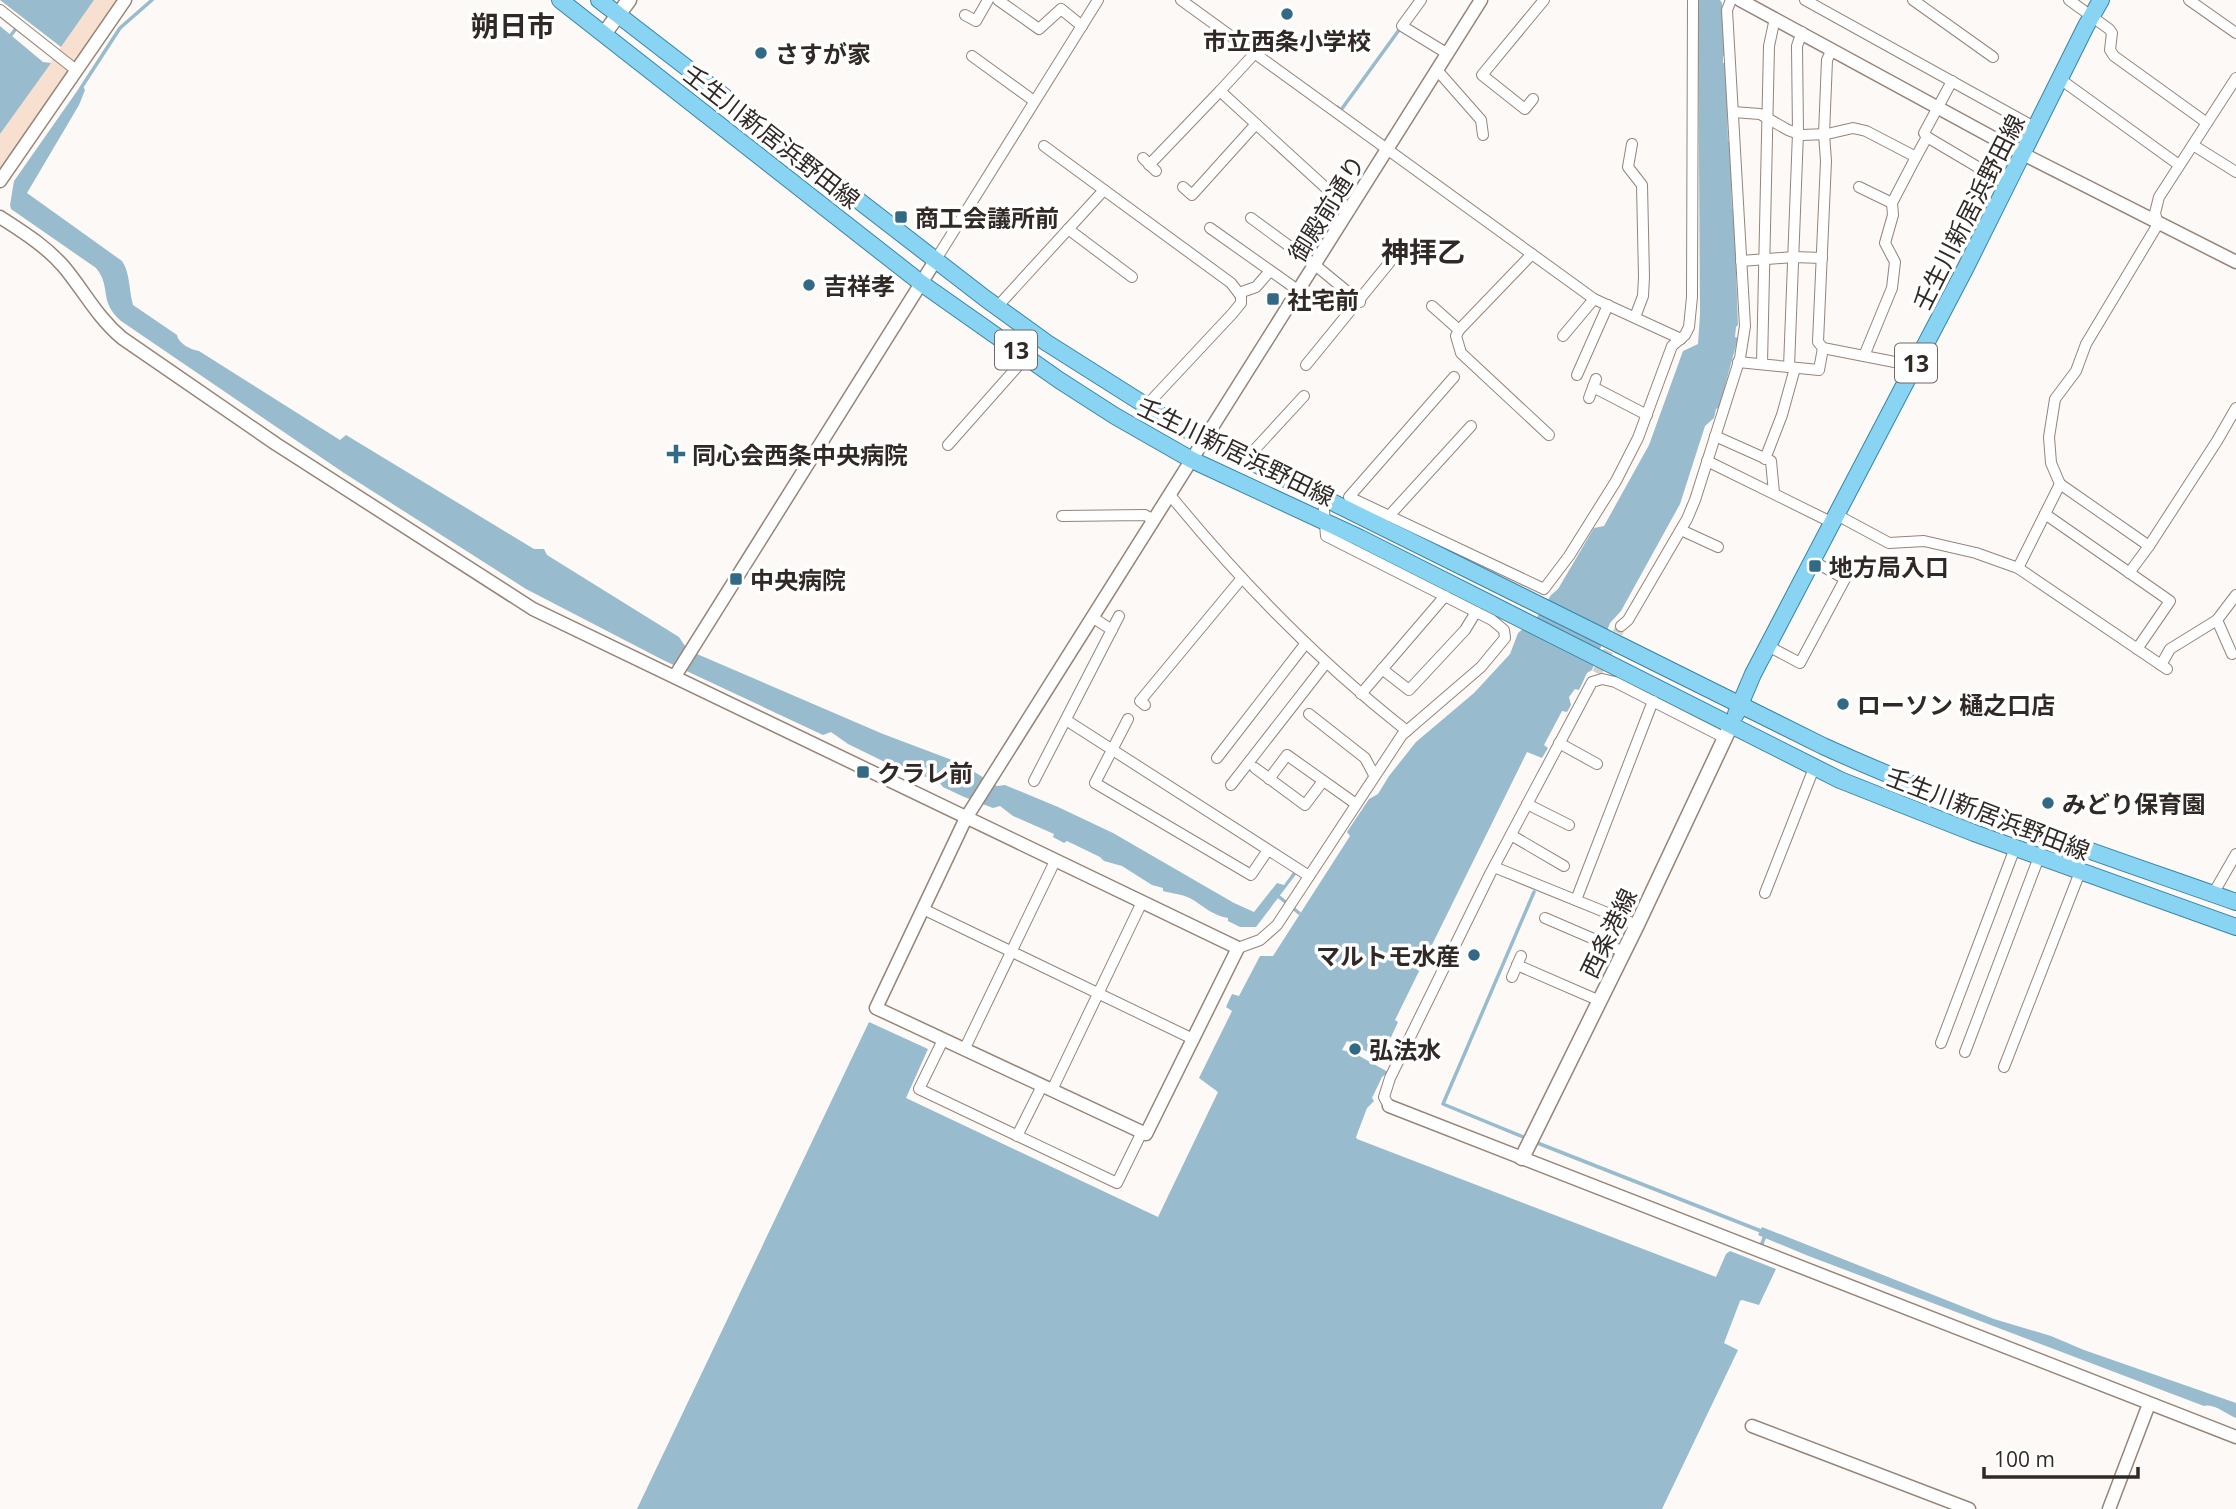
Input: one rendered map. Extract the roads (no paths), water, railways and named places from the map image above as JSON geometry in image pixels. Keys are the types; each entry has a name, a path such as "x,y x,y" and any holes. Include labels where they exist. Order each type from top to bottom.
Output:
{"main road":[{"name":"壬生川新居浜野田線","path":"560,0 921,283 1115,416 1192,460 1326,521 1523,619 1596,671 1728,732 1903,807 2236,927"},
{"name":"壬生川新居浜野田線","path":"599,0 934,261 1047,343 1175,424 1323,498 1371,514 1541,607 1896,779 2236,902"},
{"path":"604,34 629,0"},
{"name":"壬生川新居浜野田線","path":"1728,732 1768,646 1915,366 2101,0"},
{"name":"西条港線","path":"1522,1158 1728,732"}],"street":[{"path":"0,181 125,0"},
{"path":"965,15 976,21 988,0"},
{"path":"998,0 1039,29 1061,9 1082,26"},
{"path":"676,673 1096,4 1084,0"},
{"path":"1181,0 1594,299 1681,339"},
{"path":"1421,0 1402,26 1448,54"},
{"name":"御殿前通り","path":"943,1040 876,1008 969,813 1481,0"},
{"path":"1533,99 1525,109 1482,75 1544,0"},
{"path":"1454,377 1349,497 1371,514 1389,516 1544,589 1569,556 1616,481 1647,415 1672,346 1689,327 1693,0"},
{"path":"1621,626 1628,620 1681,530 1695,500 1738,362 1745,326 1727,10 1731,0"},
{"path":"1740,0 2023,154 2236,262"},
{"path":"1805,0 2036,128"},
{"path":"1913,0 1993,57"},
{"path":"2069,0 2112,33 2110,50 2114,56 2207,123"},
{"path":"2189,0 2236,33"},
{"path":"0,10 76,70"},
{"path":"1762,364 1769,46 1775,18"},
{"path":"1765,458 1782,415 1792,368 1798,133 1797,46 1802,32"},
{"path":"1832,49 1827,60 1824,134 1826,161 1818,342 1823,348 1915,366"},
{"path":"1149,165 1255,53"},
{"path":"972,56 1034,101"},
{"path":"1437,70 1481,120 1483,135"},
{"path":"2149,546 2060,484 2051,463 2049,437 2055,399 2076,371 2086,344 2158,224 2156,204 2236,78"},
{"path":"2060,79 2179,165"},
{"path":"1952,81 1924,133 2008,185"},
{"path":"1220,91 1350,210"},
{"path":"1733,112 1768,116 1788,130 1798,133 1824,134 1853,128 1866,131 1916,157"},
{"path":"1183,187 1192,195 1256,124"},
{"path":"1864,356 1892,288 1895,262 1885,243 1893,215 1892,203 1927,137"},
{"path":"1632,144 1628,167 1642,185 1645,259 1643,296 1635,317"},
{"path":"2193,145 2236,172"},
{"path":"1044,146 1231,283 1239,293 1241,303 1146,406"},
{"path":"1859,187 1892,203"},
{"path":"997,307 1104,190"},
{"path":"0,217 52,254 78,285 99,318 122,338 276,444 533,609 676,673 969,813 1055,861 1238,947 1268,934 1374,775 1407,731 1481,667 1505,638 1504,630 1499,624 1326,536 1323,498"},
{"path":"1251,218 1360,302"},
{"path":"1210,228 1299,291"},
{"path":"1068,229 1132,277"},
{"path":"1532,254 1459,330 1456,344 1461,353 1549,435"},
{"path":"1306,365 1394,257"},
{"path":"1741,261 1822,258"},
{"path":"1239,293 1256,287 1270,271"},
{"path":"1563,336 1594,299"},
{"path":"1577,375 1608,305"},
{"path":"1432,306 1459,330"},
{"path":"1738,362 1819,370 1823,348"},
{"path":"948,445 1026,357"},
{"path":"1592,388 1647,415"},
{"path":"1246,459 1304,396"},
{"path":"2129,573 2236,408"},
{"path":"1389,516 1471,426"},
{"path":"1716,436 1771,461 1774,493"},
{"path":"1707,461 1889,543 1924,541 1976,553 2018,568 2164,667 2170,649 2217,620 2236,596"},
{"path":"2018,568 2060,484"},
{"path":"1170,495 1212,547 1326,663 1407,731"},
{"path":"1360,538 1371,514"},
{"path":"2045,514 2170,601 2137,649"},
{"path":"1062,516 1145,515 1154,520"},
{"path":"1681,530 1718,547"},
{"path":"1768,646 1800,663 1845,579 1813,561"},
{"path":"1145,705 1140,701 1242,578"},
{"path":"1361,694 1444,596"},
{"path":"1382,669 1409,690 1465,630 1476,612"},
{"path":"1034,781 1119,616"},
{"path":"1093,617 1112,630"},
{"path":"2217,620 2232,654"},
{"path":"1217,758 1306,643"},
{"path":"1231,785 1326,663"},
{"path":"1728,732 1615,682 1602,679 1596,671 1494,867 1390,1078 1384,1097 1389,1106 2236,1437"},
{"path":"1576,900 1653,701"},
{"path":"1309,714 1365,758 1374,775"},
{"path":"1128,719 1095,783 1251,875 1268,850"},
{"path":"1066,720 1309,876"},
{"path":"1559,743 1597,764"},
{"path":"1269,779 1287,755 1356,804"},
{"path":"1255,768 1305,804 1323,781"},
{"path":"1765,893 1814,768"},
{"path":"1527,804 1569,825"},
{"path":"1511,835 1564,866"},
{"path":"1941,1043 2015,848"},
{"path":"2214,894 2236,854"},
{"path":"1965,1052 2039,857"},
{"path":"964,1050 1055,861"},
{"path":"1494,867 1637,925"},
{"path":"2004,1067 2080,872"},
{"path":"1017,1136 1047,1088 1098,993 1142,902"},
{"path":"923,909 1193,1039"},
{"path":"1545,919 1624,951"},
{"path":"1142,1132 1117,1183 919,1089 943,1040 964,1050 1047,1088 1142,1132 1146,1134 1238,947"},
{"path":"1512,977 1519,961 1600,1001"},
{"path":"2109,1509 2149,1404"},
{"path":"1752,1426 1969,1509"}],"water":[{"path":"0,0 94,0 61,47"},
{"path":"1698,0 1720,0 1722,3 1732,209 1735,209 1738,325 1735,337 1738,338 1719,408 1716,409 1714,418 1705,426 1680,504 1621,611 1610,623 1592,670 1587,673 1579,690 1575,689 1569,697 1571,705 1567,712 1562,711 1544,745 1548,748 1542,758 1527,752 1395,1020 1398,1022 1381,1059 1362,1049 1363,1046 1347,1041 1342,1050 1354,1053 1388,1072 1382,1077 1372,1098 1374,1101 1367,1108 1357,1139 1716,1277 1730,1251 1776,1269 1759,1305 1740,1301 1724,1343 1738,1350 1662,1509 637,1509 869,1022 928,1049 906,1098 1158,1217 1218,1092 1199,1078 1232,1011 1226,1007 1232,994 1239,996 1260,956 1273,956 1350,836 1347,832 1369,799 1378,794 1416,742 1474,693 1510,654 1518,633 1537,617 1558,589 1594,528 1604,526 1649,445 1683,351 1698,344"},
{"path":"0,26 43,62 51,63 0,134"},
{"path":"82,84 85,90 79,105 27,193 122,261 128,276 133,305 177,335 185,346 199,351 340,440 346,435 534,549 544,549 547,555 679,637 685,646 697,654 883,734 960,763 997,786 1005,785 1058,807 1113,833 1254,912 1277,883 1284,885 1294,871 1297,873 1256,927 1240,927 1191,899 1163,891 1163,888 1152,885 1122,866 1104,861 1067,841 1064,843 1053,837 1054,834 1013,816 1000,806 993,808 964,797 943,787 938,781 893,766 848,744 831,732 823,735 663,660 526,589 344,473 121,321 110,307 101,275 96,268 11,209 14,181"},
{"path":"1762,1227 1994,1319 2051,1336 2236,1403 2236,1418 2216,1407 2204,1406 1806,1255 1758,1235"}],"waterway":[{"path":"81,88 120,28 152,0"},
{"path":"8,39 18,26"},
{"path":"1337,107 1341,110 1399,30"},
{"path":"1528,1139 1443,1104 1534,892"},
{"path":"1278,896 1299,913"},
{"path":"1535,1142 1766,1233 1761,1246"}],"tunnel":[{"path":"1597,673 1621,626"}],"place":[{"name":"市立西条小学校","path":"1287,14"},
{"name":"さすが家","path":"761,53"},
{"name":"商工会議所前","path":"901,217"},
{"name":"吉祥孝","path":"809,285"},
{"name":"社宅前","path":"1273,299"},
{"name":"同心会西条中央病院","path":"676,454"},
{"name":"地方局入口","path":"1815,566"},
{"name":"中央病院","path":"736,579"},
{"name":"ローソン 樋之口店","path":"1843,704"},
{"name":"クラレ前","path":"863,772"},
{"name":"みどり保育園","path":"2048,803"},
{"name":"マルトモ水産","path":"1474,955"},
{"name":"弘法水","path":"1355,1049"}],"district":[{"name":"朔日市","path":"513,25"},
{"name":"神拝乙","path":"1423,251"}]}
